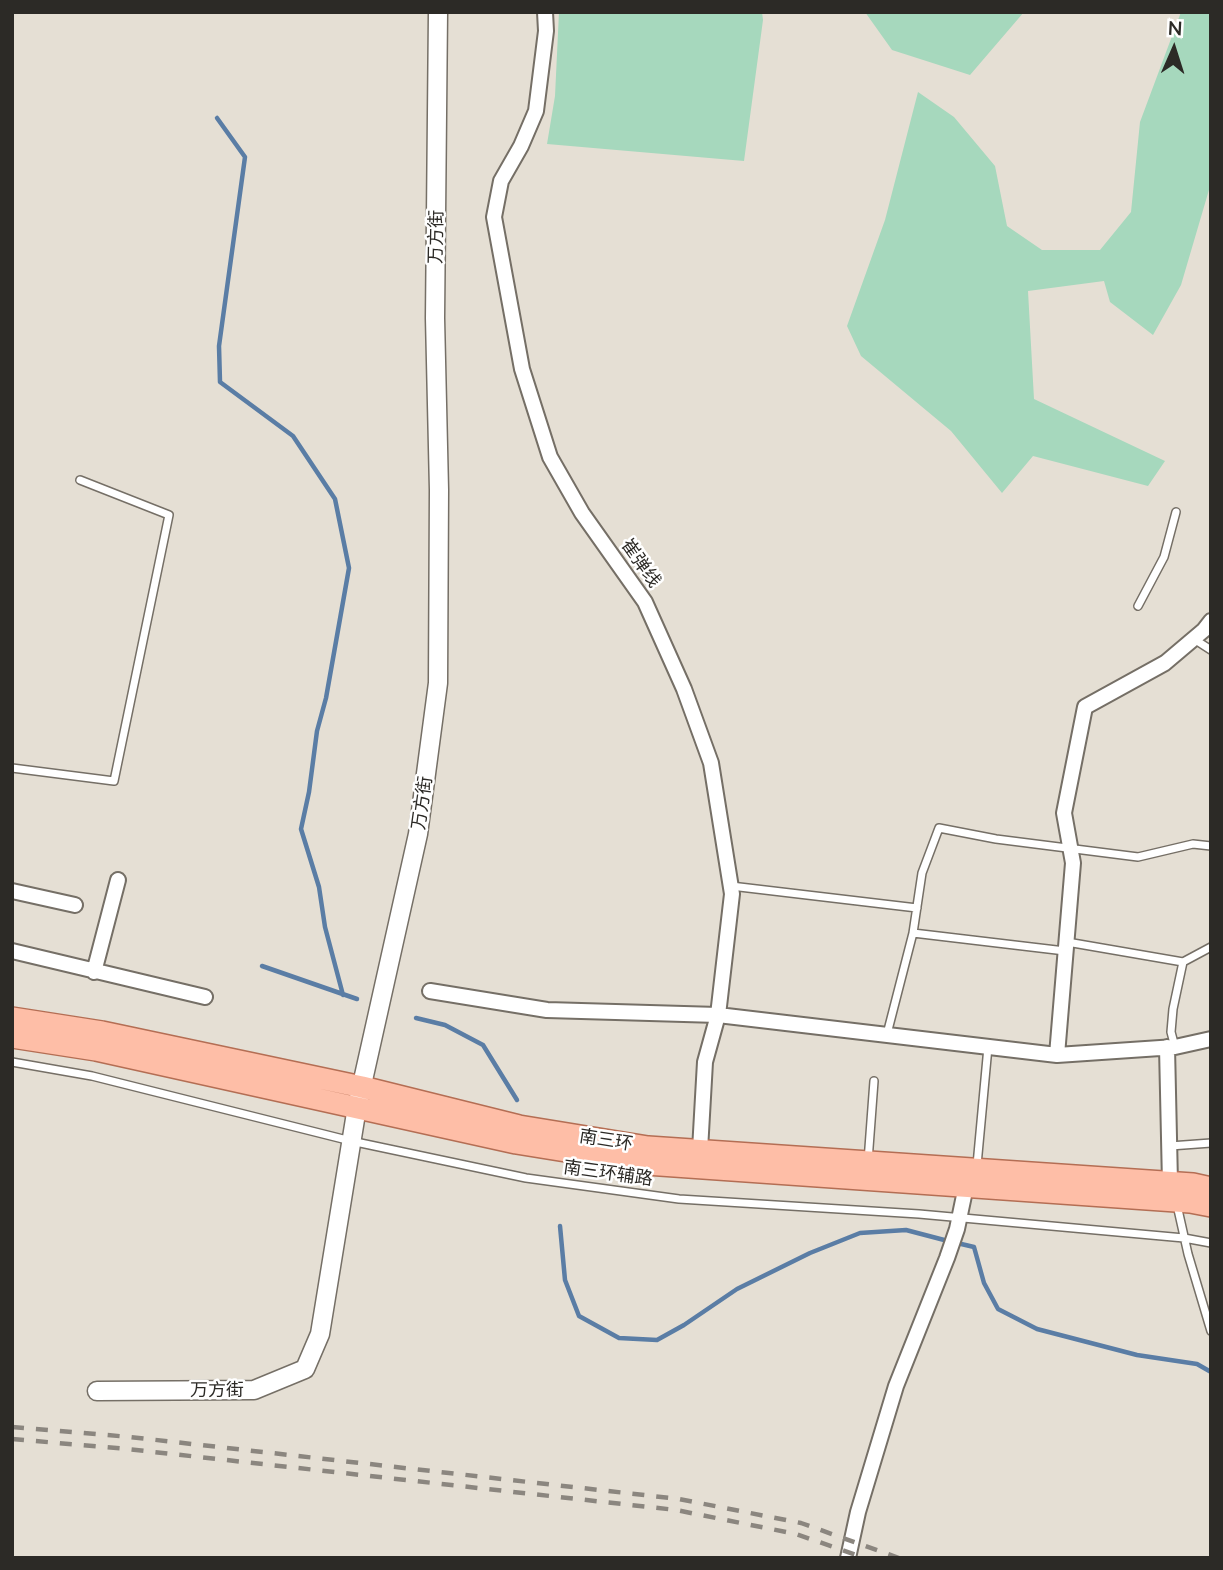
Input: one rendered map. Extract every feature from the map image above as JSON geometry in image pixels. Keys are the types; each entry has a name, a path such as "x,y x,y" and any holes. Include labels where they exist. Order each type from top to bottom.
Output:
{"main road":[{"name":"南三环","path":"12,1018 102,1032 359,1097 516,1143 646,1164 971,1178 1173,1192 1211,1188"},
{"name":"南三环","path":"12,1037 648,1147 868,1162 971,1178"},
{"name":"南三环","path":"1173,1192 1211,1206"}],"street":[{"name":"万方街","path":"97,1391 254,1390 305,1369 320,1334 359,1097 418,834 438,683 439,490 435,318 438,12"},
{"name":"崔弹线","path":"545,12 546,31 536,111 521,146 501,181 494,217 522,369 551,457 582,513 645,602 684,688 711,763 732,894 718,1015 705,1062 700,1150"},
{"path":"1057,1055 1073,863 1064,813 1085,706 1165,663 1211,621"},
{"path":"94,972 118,880"},
{"path":"12,891 75,905"},
{"path":"12,951 205,997"},
{"path":"430,991 547,1010 718,1015 1057,1055 1171,1047 1211,1038"},
{"path":"1171,1047 1169,1146 1173,1192"},
{"path":"848,1558 858,1512 896,1385 947,1258 971,1178"}],"lane":[{"path":"12,768 114,781 169,515 80,480"},
{"path":"1138,606 1164,557 1176,512"},
{"path":"1194,639 1211,650"},
{"path":"887,1035 913,933 922,873 939,828 996,839 1138,857 1192,844 1211,846"},
{"path":"730,886 917,908"},
{"path":"913,933 1066,947 1183,962 1211,947"},
{"path":"1171,1047 1173,1009 1183,962"},
{"path":"971,1178 988,1047"},
{"name":"南三环辅路","path":"12,1062 92,1076 351,1141 526,1178 679,1199 958,1223 1184,1238 1211,1243"},
{"path":"868,1162 874,1081"},
{"path":"1169,1146 1211,1143"},
{"path":"1173,1192 1211,1331"}],"green space":[{"path":"559,12 762,12 744,161 547,144 555,96"},
{"path":"865,12 1024,12 970,75 892,50"},
{"path":"1181,12 1211,12 1211,183 1181,285 1153,335 1110,302 1104,281 1028,291 1034,399 1165,461 1148,486 1033,456 1002,493 951,431 861,356 847,326 885,220 918,92 954,117 995,166 1007,226 1042,250 1100,250 1131,212 1140,122"}],"waterway":[{"path":"217,118 245,157 219,346 220,382 293,436 335,499 349,568 301,829 319,887 325,927 343,995"},
{"path":"262,966 357,999"},
{"path":"416,1018 445,1025 483,1045 517,1100"},
{"path":"560,1226 565,1280 579,1316 619,1338 657,1340 737,1289 810,1253 860,1233 906,1230 948,1241"},
{"path":"957,1243 974,1247 984,1283 998,1309 1037,1329 1137,1355 1197,1364 1211,1372"}],"railway":[{"path":"12,1427 130,1437 679,1499 801,1523 899,1558"},
{"path":"12,1439 127,1449 676,1510 796,1534 865,1558"}]}
